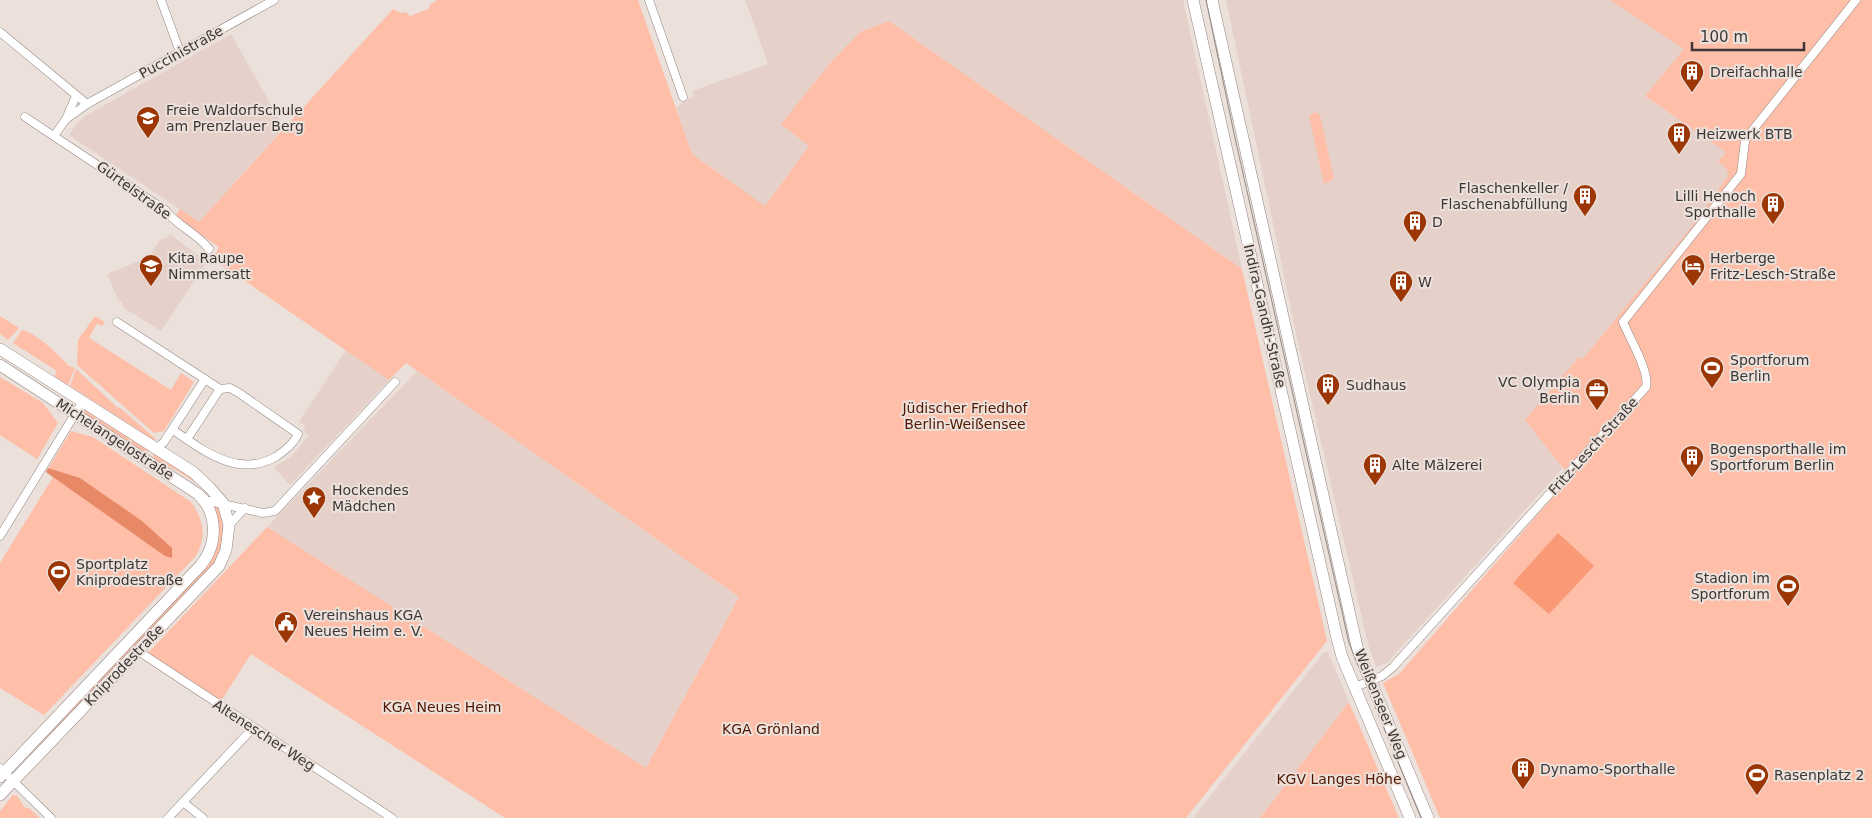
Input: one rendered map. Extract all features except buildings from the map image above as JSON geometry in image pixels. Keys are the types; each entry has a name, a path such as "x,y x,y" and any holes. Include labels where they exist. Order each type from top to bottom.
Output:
{"main road":[{"name":"Indira-Gandhi-Straße","path":"1193,0 1335,631"},
{"name":"Indira-Gandhi-Straße","path":"1213,4 1350,616"},
{"path":"1196,12 1213,4"},
{"name":"Michelangelostraße","path":"0,349 193,472 222,503"},
{"name":"Michelangelostraße","path":"0,365 177,479 204,500"},
{"name":"Kniprodestraße","path":"1,772 201,565 209,553 213,526 204,500"},
{"name":"Kniprodestraße","path":"0,795 219,566 226,550 229,525 222,503"},
{"name":"Weißenseer Weg","path":"1350,616 1358,651 1428,818"},
{"name":"Weißenseer Weg","path":"1335,631 1342,657 1410,818"},
{"path":"1402,800 1418,793"}],"street":[{"path":"161,0 180,52"},
{"name":"Puccinistraße","path":"88,104 274,0"},
{"path":"649,0 683,97"},
{"name":"Fritz-Lesch-Straße","path":"1355,687 1382,676 1399,661 1646,387 1647,383 1641,362 1623,322 1741,174 1745,142 1748,136 1856,0"},
{"path":"0,32 88,104 66,119"},
{"path":"54,136 66,119 76,96"},
{"name":"Gürtelstraße","path":"25,117 165,210 170,217 200,237 209,249"},
{"path":"117,322 220,389 230,388 239,393 296,430 298,434 289,447 275,457 253,464 237,464 221,460 173,430"},
{"name":"Michelangelostraße","path":"156,448 164,442 173,430 205,379"},
{"path":"204,500 263,513 275,510 395,382"},
{"path":"187,439 220,389"},
{"path":"0,536 83,401"},
{"path":"229,525 245,508"},
{"name":"Altenescher Weg","path":"138,651 392,818"},
{"path":"168,818 253,728"},
{"path":"1,772 13,781 51,818"},
{"path":"183,802 203,818"}],"shaded area":[{"path":"745,0 1183,0 1242,269 889,21 860,32 832,61 782,124 809,146 765,206 692,154 676,107 694,96 692,91 768,64"},
{"path":"1226,0 1846,0 1646,96 1726,152 1719,159 1727,169 1729,176 1697,220 1590,350 1582,359 1579,357 1526,420 1563,468 1388,662 1376,667 1368,644 1299,347"},
{"name":"Freie Waldorfschule am Prenzlauer Berg","path":"231,34 284,128 199,222 69,135 78,122 87,115"},
{"name":"Kita Raupe Nimmersatt","path":"170,234 207,262 161,331 124,308 122,301 119,302 107,274 149,257 160,240 166,239"},
{"path":"346,350 389,380 290,485 274,467 291,457 309,435 303,431 306,426 299,422"},
{"path":"417,371 739,597 646,768 267,527"},
{"path":"48,468 80,478 142,521 172,548 172,558 165,556 46,472"},
{"path":"1558,533 1594,566 1549,614 1513,583"},
{"path":"1324,652 1328,652 1349,702 1260,818 1193,818"}],"green space":[{"name":"Jüdischer Friedhof Berlin-Weißensee","path":"437,0 638,0 692,154 765,206 809,146 781,124 832,61 860,32 889,21 1242,269 1327,641 1186,818 505,818 251,654 221,701 148,653 267,527 646,768 739,597 406,363 389,380 213,259 219,247 175,217 180,209 199,222 393,9 401,13 406,12 410,16 428,9"},
{"name":"Sportforum Berlin","path":"1610,0 1872,0 1872,818 1440,818 1383,683 1399,674 1572,475 1563,468 1525,420 1579,357 1582,359 1590,350 1697,220 1728,176 1727,169 1718,161 1726,152 1645,96 1684,49"},
{"path":"1315,112 1320,115 1334,179 1324,184 1309,116"},
{"path":"0,316 19,328 8,340 0,334"},
{"path":"95,316 105,322 102,326 96,325 89,338 171,390 181,373 194,382 164,431 154,433 77,365 78,340"},
{"path":"22,330 42,341 69,366 75,368 68,385 54,376 57,371 13,343"},
{"path":"76,369 118,408 157,440 152,439 70,386"},
{"path":"0,377 43,403 58,423 37,459 0,435"},
{"path":"83,410 150,449 146,455 83,414"},
{"name":"Sportplatz Kniprodestraße","path":"71,431 93,437 191,502 201,522 202,536 199,550 195,557 44,715 0,688 0,563 53,477 46,472"},
{"path":"155,453 195,479 198,484 176,470 152,459"},
{"path":"211,504 219,507 223,529 222,543 214,564 31,758 29,756 208,562"},
{"name":"KGV Langes Höhe","path":"1349,702 1399,818 1260,818"},
{"path":"13,795 17,796 25,808 29,808 40,818 0,818 0,811"}],"tram line":[{"path":"1206,0 1235,138 1349,643 1421,818"}],"place":[{"name":"Dreifachhalle","path":"1692,93"},
{"name":"Freie Waldorfschule am Prenzlauer Berg","path":"148,139"},
{"name":"Heizwerk BTB","path":"1679,155"},
{"name":"Flaschenkeller / Flaschenabfüllung","path":"1585,217"},
{"name":"Lilli Henoch Sporthalle","path":"1773,225"},
{"name":"D","path":"1415,243"},
{"name":"Kita Raupe Nimmersatt","path":"151,287"},
{"name":"Herberge Fritz-Lesch-Straße","path":"1693,287"},
{"name":"W","path":"1401,303"},
{"name":"Sportforum Berlin","path":"1712,389"},
{"name":"Sudhaus","path":"1328,406"},
{"name":"VC Olympia Berlin","path":"1597,411"},
{"name":"Bogensporthalle im Sportforum Berlin","path":"1692,478"},
{"name":"Alte Mälzerei","path":"1375,486"},
{"name":"Hockendes Mädchen","path":"314,519"},
{"name":"Sportplatz Kniprodestraße","path":"59,593"},
{"name":"Stadion im Sportforum","path":"1788,607"},
{"name":"Vereinshaus KGA Neues Heim e. V.","path":"286,644"},
{"name":"Dynamo-Sporthalle","path":"1523,790"},
{"name":"Rasenplatz 2","path":"1757,796"}],"park label":[{"name":"KGA Neues Heim","path":"442,707"},
{"name":"KGA Grönland","path":"771,729"}]}
